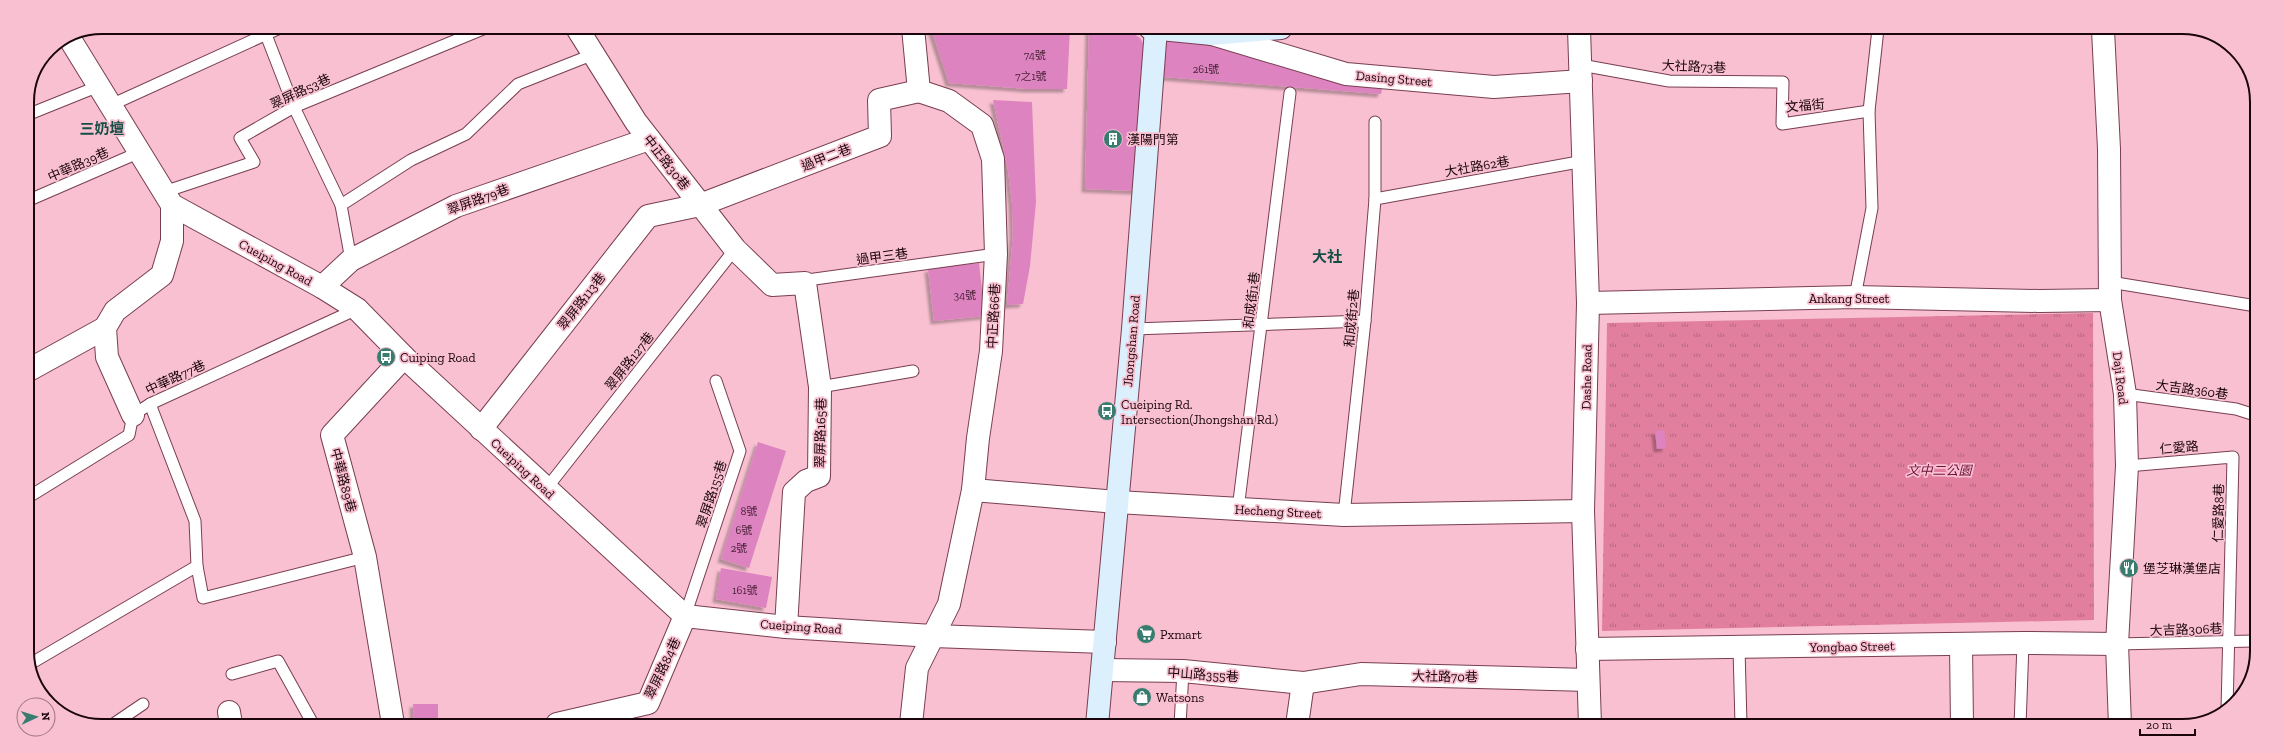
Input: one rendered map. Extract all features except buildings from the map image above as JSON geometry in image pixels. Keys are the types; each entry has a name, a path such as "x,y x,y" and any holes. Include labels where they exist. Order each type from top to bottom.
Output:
{"main road":[{"name":"Jhongshan Road","path":"1098,719 1133,328 1154,34"}],"street":[{"name":"中正路30巷","path":"581,34 636,122 734,249 772,285"},
{"path":"914,34 920,92"},
{"name":"Dasing Street","path":"1212,34 1346,74 1494,87 1581,73"},
{"name":"Dashe Road","path":"1579,34 1588,303 1584,511 1590,719"},
{"name":"Daji Road","path":"2103,34 2109,149 2110,291 2125,394 2127,466 2117,644 2120,719"},
{"path":"34,367 105,328 115,311 162,275 172,241 168,198 71,42"},
{"name":"過甲二巷","path":"700,205 880,136 878,100 920,92"},
{"name":"中正路66巷","path":"912,719 917,668 949,604 973,490 978,438 991,351 996,254 993,159 982,125 949,101 920,92"},
{"name":"翠屏路79巷","path":"322,287 351,260 456,206 649,139"},
{"name":"Cueiping Road","path":"168,198 322,287 357,309 404,357 685,616 786,627 933,636 1105,642"},
{"name":"翠屏路113巷","path":"481,429 648,216 700,205"},
{"name":"翠屏路165巷","path":"772,285 805,283 820,387 819,476 806,481 794,492 786,627"},
{"name":"Ankang Street","path":"1588,303 1855,298 2039,301 2110,291"},
{"path":"105,328 107,357 142,409"},
{"name":"中華路89巷","path":"392,719 365,557 332,435 404,357"},
{"name":"Hecheng Street","path":"973,490 1117,502 1344,515 1584,511"},
{"name":"翠屏路84巷","path":"579,719 648,703 685,616"},
{"name":"Yongbao Street","path":"1587,650 2023,643 2117,644"},
{"path":"1961,645 1962,719"},
{"name":"中山路355巷","path":"1103,670 1183,672 1303,683"},
{"name":"大社路70巷","path":"1303,683 1361,674 1588,680"},
{"path":"1298,719 1303,683"}],"lane":[{"path":"111,106 258,34"},
{"path":"265,34 294,107 341,205 351,260"},
{"name":"翠屏路53巷","path":"168,198 254,162 240,138 294,107 473,34"},
{"path":"1855,298 1872,208 1869,111 1877,34"},
{"path":"341,205 411,160 466,134 518,84 594,54"},
{"name":"大社路73巷","path":"1581,73 1669,81 1783,82"},
{"name":"文福街","path":"1783,82 1782,124 1869,111"},
{"path":"34,112 99,86"},
{"name":"和成街1巷","path":"1238,509 1290,94"},
{"name":"和成街2巷","path":"1344,515 1365,321 1375,199 1375,122"},
{"name":"中華路39巷","path":"34,199 140,152"},
{"name":"大社路62巷","path":"1375,199 1584,161"},
{"name":"翠屏路127巷","path":"546,489 734,249"},
{"name":"過甲三巷","path":"772,285 996,254"},
{"path":"2110,291 2250,305"},
{"name":"中華路77巷","path":"142,409 357,309"},
{"path":"1133,328 1365,321"},
{"path":"820,387 912,371"},
{"name":"翠屏路155巷","path":"685,616 740,451 716,380"},
{"name":"大吉路360巷","path":"2125,394 2236,409 2250,413"},
{"path":"34,494 130,435 142,409"},
{"path":"142,409 195,521 197,566 203,598 365,557"},
{"name":"仁愛路","path":"2127,466 2233,456"},
{"name":"仁愛路8巷","path":"2226,702 2233,456"},
{"path":"35,661 197,566"},
{"name":"大吉路306巷","path":"2117,644 2250,641"},
{"path":"2020,719 2023,643"},
{"path":"1739,648 1741,719"},
{"path":"232,674 278,661 310,719"},
{"path":"1180,719 1183,672"},
{"path":"121,719 143,704"}],"green space":[{"name":"文中二公園","path":"2093,313 2094,620 1602,631 1607,323"}],"place":[{"name":"漢陽門第","path":"1113,139"},
{"name":"Cuiping Road","path":"386,357"},
{"name":"Cueiping Rd. Intersection(Jhongshan Rd.)","path":"1107,411"},
{"name":"堡芝琳漢堡店","path":"2129,568"},
{"name":"Pxmart","path":"1146,634"},
{"name":"Watsons","path":"1142,697"}],"district":[{"name":"三奶壇","path":"102,129"},
{"name":"大社","path":"1327,257"}]}
